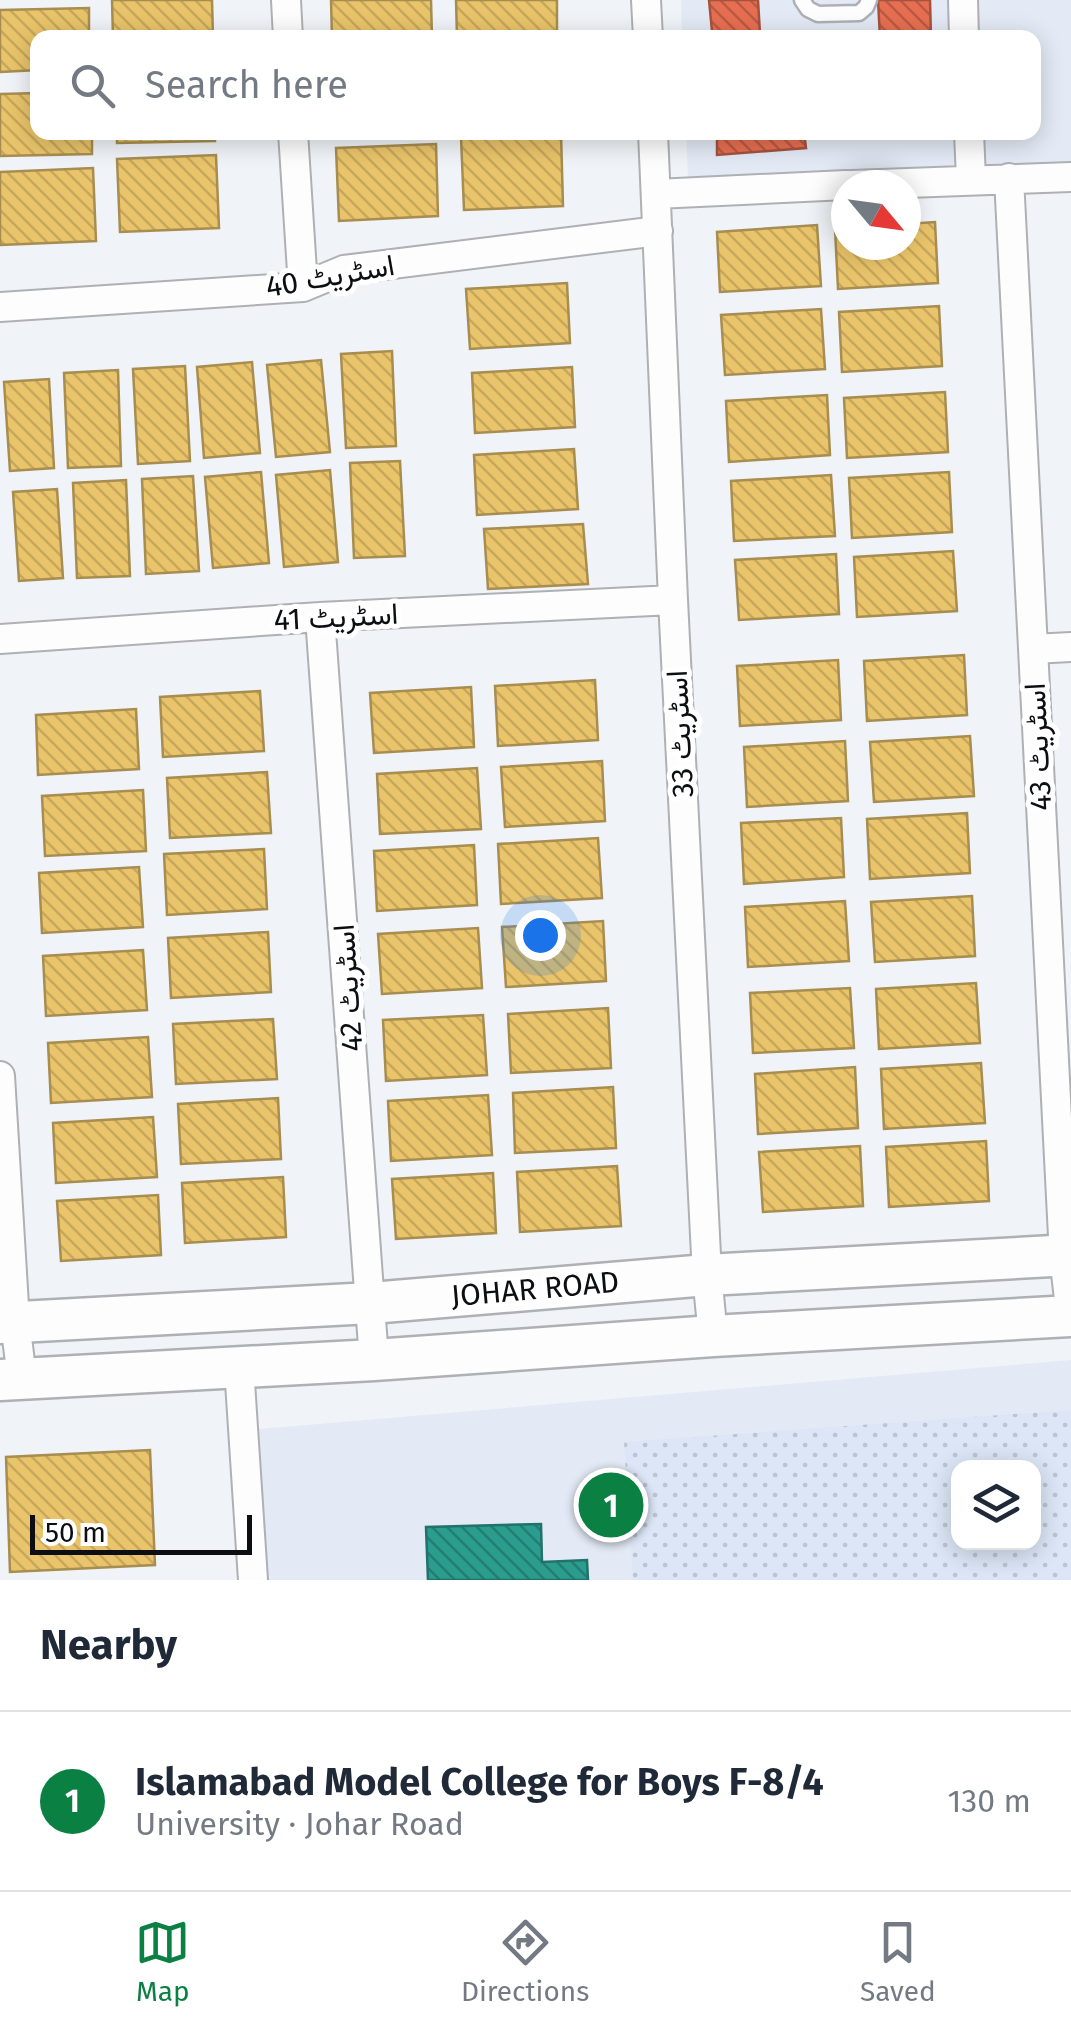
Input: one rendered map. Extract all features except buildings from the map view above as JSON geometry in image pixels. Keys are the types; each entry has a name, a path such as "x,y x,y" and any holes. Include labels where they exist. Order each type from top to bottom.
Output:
{"street":[{"path":"286,0 288,30"},
{"path":"646,0 648,30"},
{"path":"963,0 964,30"},
{"path":"294,140 303,287"},
{"name":"اسٹریٹ 33","path":"653,140 673,600 713,1336"},
{"path":"969,140 971,180"},
{"path":"921,182 1071,177"},
{"name":"اسٹریٹ 43","path":"1009,178 1071,1316"},
{"path":"656,194 831,186"},
{"name":"اسٹریٹ 40","path":"0,307 303,287 344,270 658,231"},
{"name":"اسٹریٹ 41","path":"0,639 320,617 673,600"},
{"name":"اسٹریٹ 42","path":"320,617 374,1360"},
{"path":"1033,649 1071,647"},
{"path":"0,1076 11,1379"},
{"name":"JOHAR ROAD","path":"8,1323 371,1303 707,1275 1068,1256"},
{"name":"JOHAR ROAD","path":"11,1379 1071,1316"},
{"path":"240,1367 254,1580"}],"lane":[{"path":"802,0 818,14 859,13 869,0"}],"shaded area":[{"path":"681,0 1071,0 1071,164 831,170 831,175 688,181 686,140 1041,140 1041,30 682,30"},
{"path":"1071,1360 1071,1580 266,1580 259,1429"},
{"path":"1071,1410 1071,1580 633,1580 624,1442"}],"place":[{"name":"Islamabad Model College for Boys F-8/4","path":"611,1505"}]}
